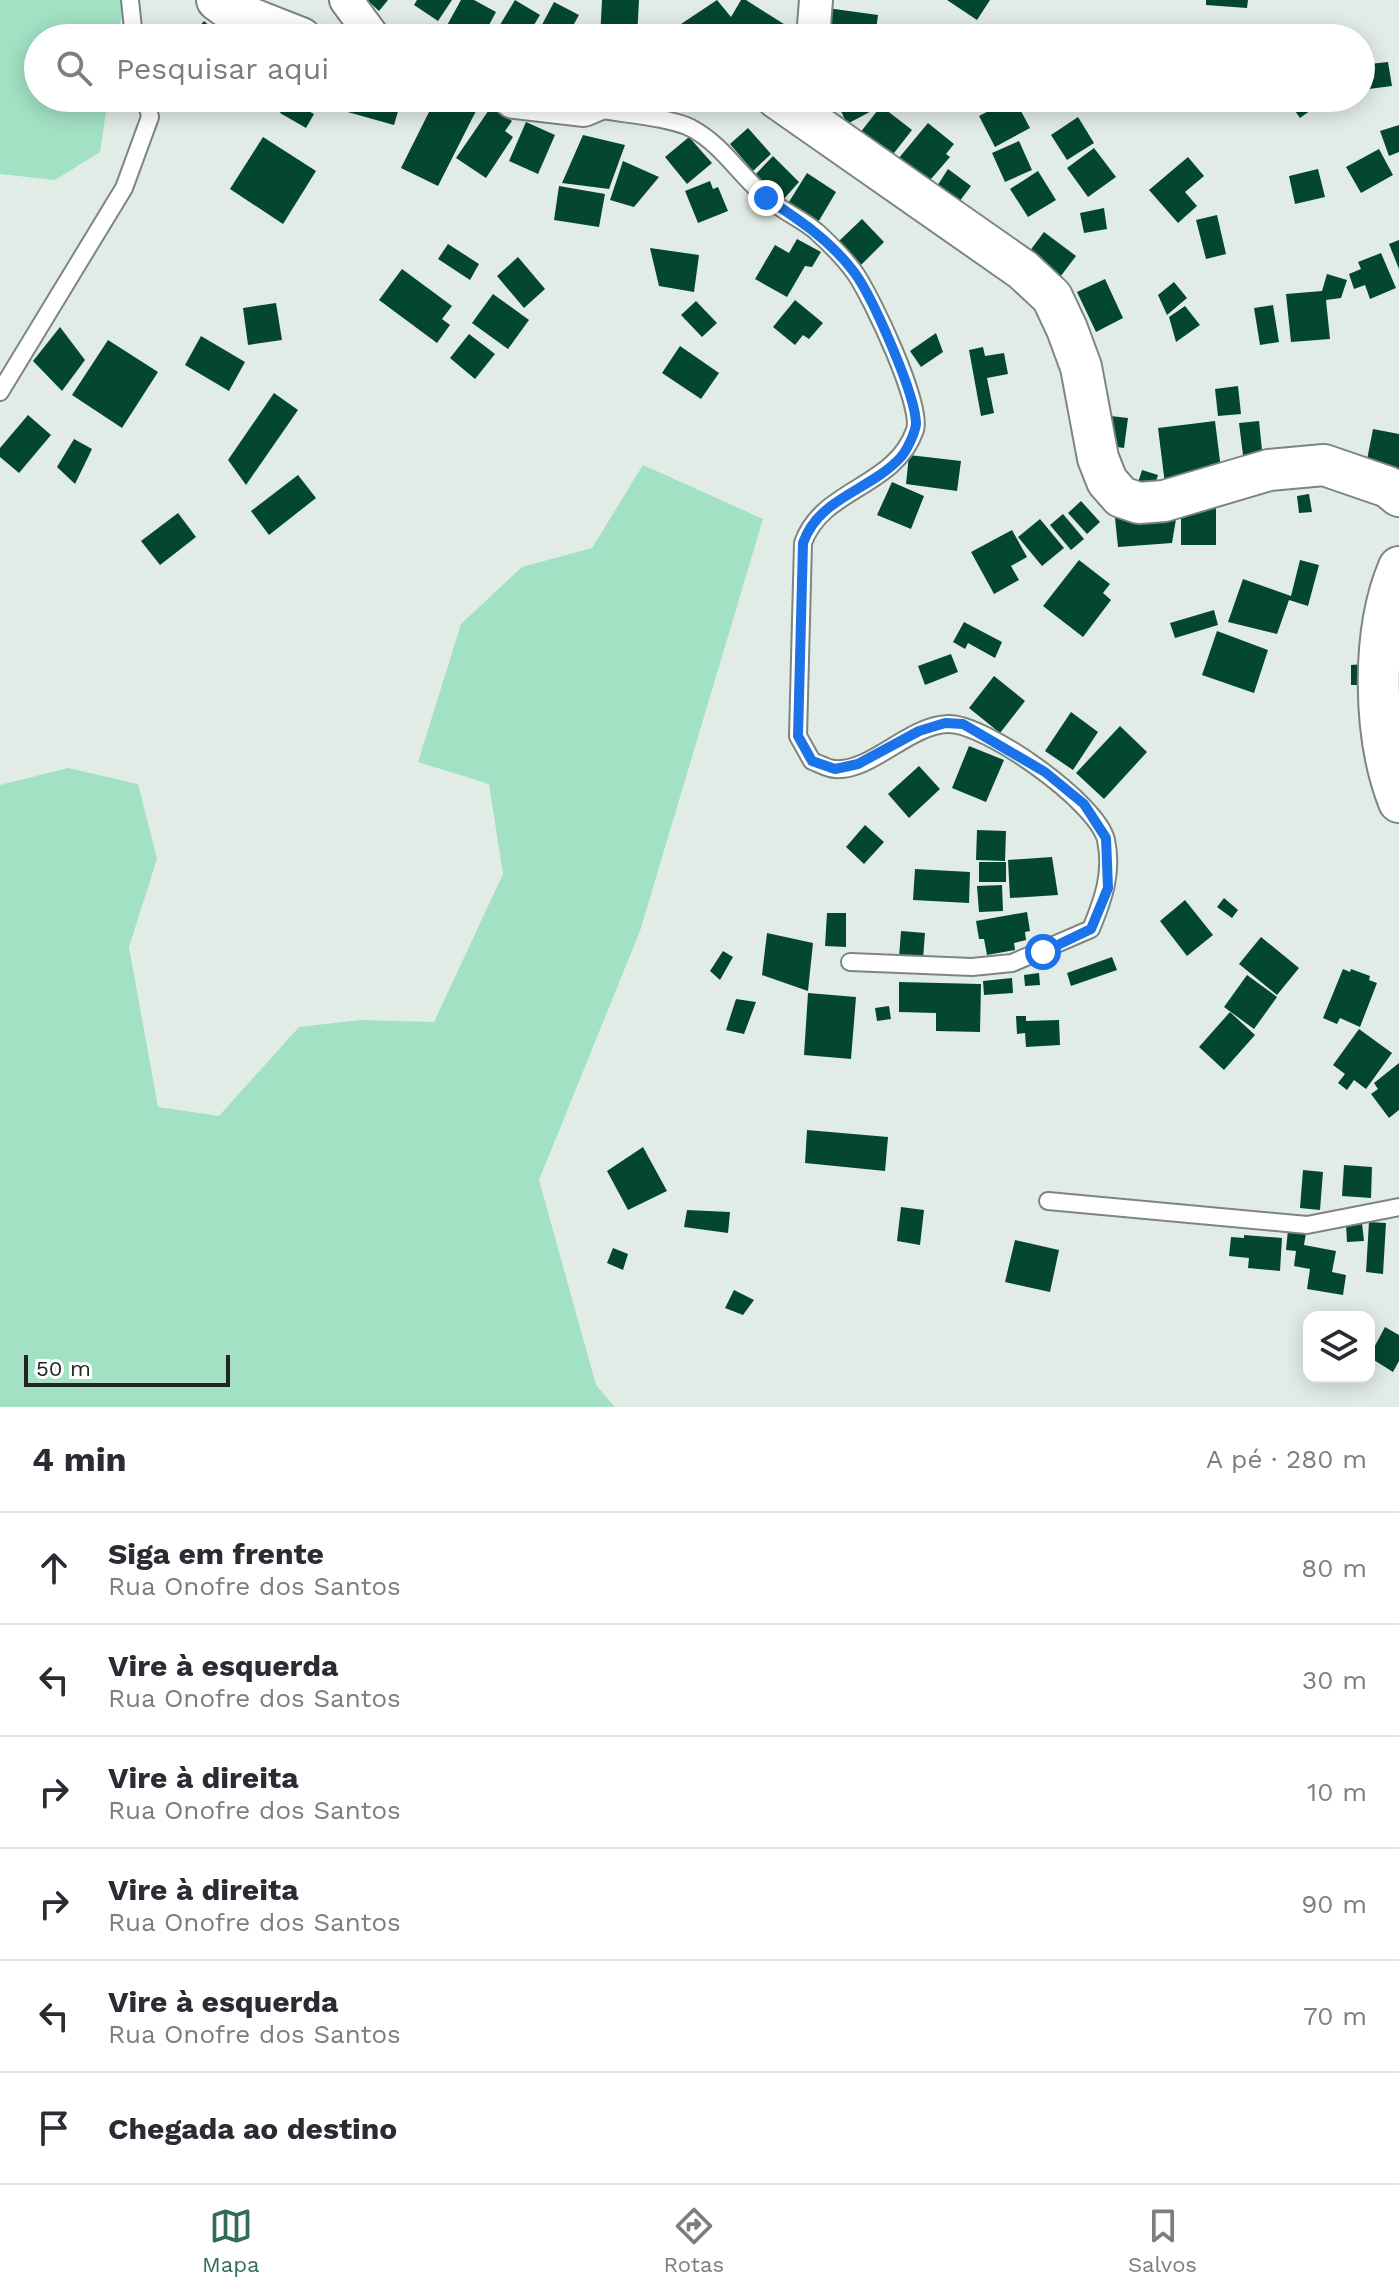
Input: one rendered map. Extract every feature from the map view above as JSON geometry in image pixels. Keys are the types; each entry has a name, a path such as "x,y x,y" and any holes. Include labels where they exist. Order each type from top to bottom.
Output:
{"street":[{"path":"217,0 232,11 265,24"},
{"path":"346,0 364,24"},
{"path":"814,24 816,0"},
{"path":"797,112 1023,270 1052,297 1081,367 1098,458 1107,481 1121,497 1139,503 1164,501 1269,470 1324,465 1388,487 1399,496"},
{"path":"1399,567 1384,628 1379,717 1399,802"}],"lane":[{"path":"130,0 133,24"},
{"path":"0,392 124,188 150,117 149,112"},
{"path":"631,112 689,127 720,148 766,198 817,232 855,273 912,392 916,427 903,454 876,480 825,508 809,524 803,543 798,736 812,761 835,769 847,767 919,731 945,723 963,724 1045,772 1084,804 1106,838 1108,888 1091,929 1055,947 1012,963 972,967 850,962"},
{"path":"1048,1201 1307,1225 1399,1207"}],"green space":[{"path":"0,0 124,0 120,24 24,24 24,112 106,112 100,152 55,180 0,174"},
{"path":"643,465 763,519 640,931 539,1180 596,1385 615,1407 0,1407 0,785 68,768 138,784 157,859 129,947 158,1107 219,1116 299,1027 361,1020 434,1022 503,874 489,784 418,762 461,624 522,567 592,548"}],"building":[{"path":"367,0 388,0 379,11"},
{"path":"417,0 452,0 438,21 414,5"},
{"path":"461,0 474,0 496,12 490,24 448,24"},
{"path":"515,0 540,15 535,24 500,24"},
{"path":"602,0 639,0 638,24 601,24"},
{"path":"717,0 731,17 741,0 746,0 784,24 681,24"},
{"path":"947,0 990,0 977,20"},
{"path":"1206,0 1248,0 1247,8 1206,5"},
{"path":"554,2 579,15 574,24 542,24"},
{"path":"827,8 878,15 877,24 825,24"},
{"path":"1388,62 1392,86 1375,88 1375,63"},
{"path":"310,112 314,114 306,128 280,113"},
{"path":"348,112 398,112 394,125"},
{"path":"429,112 475,112 438,186 401,168"},
{"path":"488,112 498,112 512,121 505,131 513,137 486,178 456,158"},
{"path":"841,112 870,112 847,124"},
{"path":"876,112 889,112 912,130 887,162 856,138"},
{"path":"987,112 1021,112 1030,128 995,147 979,116"},
{"path":"1078,117 1094,143 1067,160 1051,135"},
{"path":"526,122 555,135 538,174 509,161"},
{"path":"928,123 954,144 946,154 950,157 925,186 893,165"},
{"path":"1399,125 1399,152 1389,156 1380,131"},
{"path":"748,128 771,154 753,171 730,144"},
{"path":"583,135 625,145 609,189 562,183"},
{"path":"263,137 316,171 283,224 230,189"},
{"path":"689,137 712,163 687,184 665,157"},
{"path":"1019,141 1032,170 1005,182 992,153"},
{"path":"1094,148 1116,177 1088,197 1067,168"},
{"path":"1379,149 1393,175 1361,193 1346,167"},
{"path":"773,156 799,182 782,201 755,175"},
{"path":"1188,157 1204,176 1185,192 1197,206 1178,223 1149,190"},
{"path":"623,161 659,177 634,207 610,200"},
{"path":"948,169 971,186 953,210 932,194"},
{"path":"1318,169 1325,197 1295,204 1289,176"},
{"path":"1038,171 1056,200 1028,217 1010,189"},
{"path":"807,173 836,192 817,224 787,205"},
{"path":"710,181 713,189 718,187 728,211 698,223 685,191"},
{"path":"559,186 605,194 599,227 554,220"},
{"path":"1104,208 1107,229 1084,233 1080,213"},
{"path":"1217,215 1226,254 1206,259 1196,220"},
{"path":"862,219 884,242 861,265 838,242"},
{"path":"1044,232 1076,256 1051,289 1020,264"},
{"path":"797,239 821,252 812,267 805,266 787,297 755,279 775,245 789,253"},
{"path":"1399,240 1399,269 1389,244"},
{"path":"448,244 479,264 470,280 438,259"},
{"path":"650,248 699,255 694,292 659,286"},
{"path":"1381,253 1396,288 1370,299 1365,285 1354,289 1349,274 1361,269 1358,262"},
{"path":"518,257 545,289 524,308 497,276"},
{"path":"402,269 452,306 442,319 450,325 437,343 379,300"},
{"path":"1327,274 1347,280 1341,298 1326,300 1330,339 1291,342 1286,294 1322,291"},
{"path":"1105,279 1123,318 1096,332 1077,292"},
{"path":"1174,282 1187,298 1167,315 1158,295"},
{"path":"493,294 529,320 508,349 472,323"},
{"path":"795,300 823,323 809,339 803,335 795,345 773,327"},
{"path":"696,301 717,323 702,337 681,315"},
{"path":"276,303 282,340 248,345 243,308"},
{"path":"1273,305 1279,342 1260,345 1254,308"},
{"path":"1185,306 1200,325 1176,342 1169,317"},
{"path":"60,327 85,360 62,391 33,361"},
{"path":"936,333 943,352 921,367 910,351"},
{"path":"469,334 495,354 475,379 450,358"},
{"path":"201,336 245,362 229,391 185,365"},
{"path":"108,340 158,372 122,428 72,395"},
{"path":"680,346 719,373 701,399 662,373"},
{"path":"983,347 985,356 1004,353 1008,374 987,378 994,413 981,416 969,350"},
{"path":"1238,386 1241,414 1218,416 1215,389"},
{"path":"274,393 298,410 246,485 228,460"},
{"path":"28,415 51,435 19,473 0,457 0,448"},
{"path":"1102,415 1128,418 1124,448 1098,444"},
{"path":"1215,421 1223,485 1166,492 1158,428"},
{"path":"1259,421 1264,469 1245,471 1239,423"},
{"path":"1373,429 1399,434 1399,476 1365,470"},
{"path":"74,439 92,449 75,484 57,467"},
{"path":"909,455 961,461 957,491 906,484"},
{"path":"1142,470 1158,475 1151,497 1135,492"},
{"path":"298,475 316,498 269,535 251,511"},
{"path":"892,482 924,496 911,529 877,515"},
{"path":"1309,494 1312,512 1299,513 1297,496"},
{"path":"1081,501 1100,522 1087,534 1068,513"},
{"path":"1216,508 1216,545 1181,545 1181,509"},
{"path":"178,513 196,537 160,565 141,541"},
{"path":"1177,513 1172,543 1118,547 1115,518"},
{"path":"1063,514 1084,539 1071,550 1050,525"},
{"path":"1040,519 1064,548 1042,566 1018,537"},
{"path":"1012,530 1027,557 1011,566 1019,580 994,594 971,552"},
{"path":"1079,560 1110,584 1103,593 1111,600 1083,637 1043,606"},
{"path":"1300,560 1319,565 1308,606 1289,600 1277,634 1228,622 1243,579 1291,596"},
{"path":"1214,610 1218,625 1175,638 1170,623"},
{"path":"964,622 1002,642 995,658 968,643 965,649 953,642"},
{"path":"1217,631 1268,650 1254,693 1202,675"},
{"path":"951,654 958,672 925,685 918,666"},
{"path":"1364,664 1364,685 1351,685 1351,665"},
{"path":"994,676 1025,701 1000,733 969,708"},
{"path":"1071,712 1098,732 1073,770 1045,751"},
{"path":"1120,726 1147,752 1104,799 1076,773"},
{"path":"969,746 1004,760 986,802 952,788"},
{"path":"919,766 940,789 909,818 888,794"},
{"path":"865,825 884,842 864,864 846,847"},
{"path":"977,830 1006,831 1005,861 976,860"},
{"path":"1052,857 1058,895 1010,898 1008,860"},
{"path":"979,862 1006,862 1006,882 979,882"},
{"path":"915,869 970,872 969,903 913,900"},
{"path":"1002,885 1003,911 979,912 977,886"},
{"path":"1224,898 1238,910 1232,918 1217,907"},
{"path":"1185,900 1213,935 1187,956 1160,921"},
{"path":"1027,912 1030,931 1025,932 1026,940 1014,943 1015,950 987,955 984,939 979,939 976,921"},
{"path":"827,913 846,913 846,947 825,946"},
{"path":"901,931 925,933 923,959 899,957"},
{"path":"767,933 813,943 808,991 762,975"},
{"path":"1261,937 1299,968 1277,995 1239,964"},
{"path":"723,951 733,957 720,980 710,971"},
{"path":"1112,957 1117,970 1071,986 1067,973"},
{"path":"1343,969 1370,976 1369,980 1377,983 1360,1027 1340,1018 1337,1024 1323,1018"},
{"path":"1039,973 1040,985 1025,986 1024,975"},
{"path":"1247,975 1277,997 1254,1029 1224,1007"},
{"path":"1012,978 1013,993 984,995 983,981"},
{"path":"899,982 981,984 980,1032 936,1031 936,1013 899,1012"},
{"path":"808,993 856,997 851,1059 804,1055"},
{"path":"736,999 756,1002 744,1034 726,1030"},
{"path":"889,1006 891,1019 877,1021 875,1008"},
{"path":"1230,1012 1255,1035 1224,1070 1199,1047"},
{"path":"1016,1016 1026,1016 1026,1021 1059,1020 1060,1045 1026,1047 1025,1033 1017,1034"},
{"path":"1359,1029 1392,1053 1366,1089 1354,1080 1347,1090 1338,1083 1345,1074 1333,1065"},
{"path":"1399,1063 1399,1110 1389,1118 1371,1094 1378,1089 1374,1083"},
{"path":"807,1130 888,1137 885,1171 805,1163"},
{"path":"643,1147 667,1191 628,1210 607,1171"},
{"path":"1344,1165 1372,1167 1371,1198 1342,1196"},
{"path":"1303,1170 1323,1172 1320,1210 1300,1208"},
{"path":"901,1207 924,1210 920,1245 897,1241"},
{"path":"687,1210 730,1212 728,1233 684,1227"},
{"path":"1369,1222 1386,1223 1383,1274 1366,1272"},
{"path":"1362,1223 1364,1241 1347,1242 1346,1224"},
{"path":"1288,1230 1306,1233 1304,1245 1336,1251 1332,1272 1346,1275 1343,1295 1307,1289 1310,1269 1294,1266 1296,1251 1286,1250"},
{"path":"1244,1235 1282,1238 1280,1271 1248,1268 1249,1258 1229,1256 1231,1237 1244,1238"},
{"path":"1015,1240 1059,1250 1050,1292 1005,1282"},
{"path":"613,1248 628,1254 623,1270 607,1263"},
{"path":"734,1290 754,1300 743,1315 725,1308"},
{"path":"1385,1327 1399,1335 1399,1361 1393,1372 1375,1361 1375,1346"}],"route":[{"path":"766,198 817,232 855,273 912,392 916,427 903,454 876,480 825,508 809,524 803,543 798,736 812,761 835,769 858,764 919,731 945,723 963,724 1045,772 1084,804 1106,838 1108,888 1091,929 1043,952"}]}
